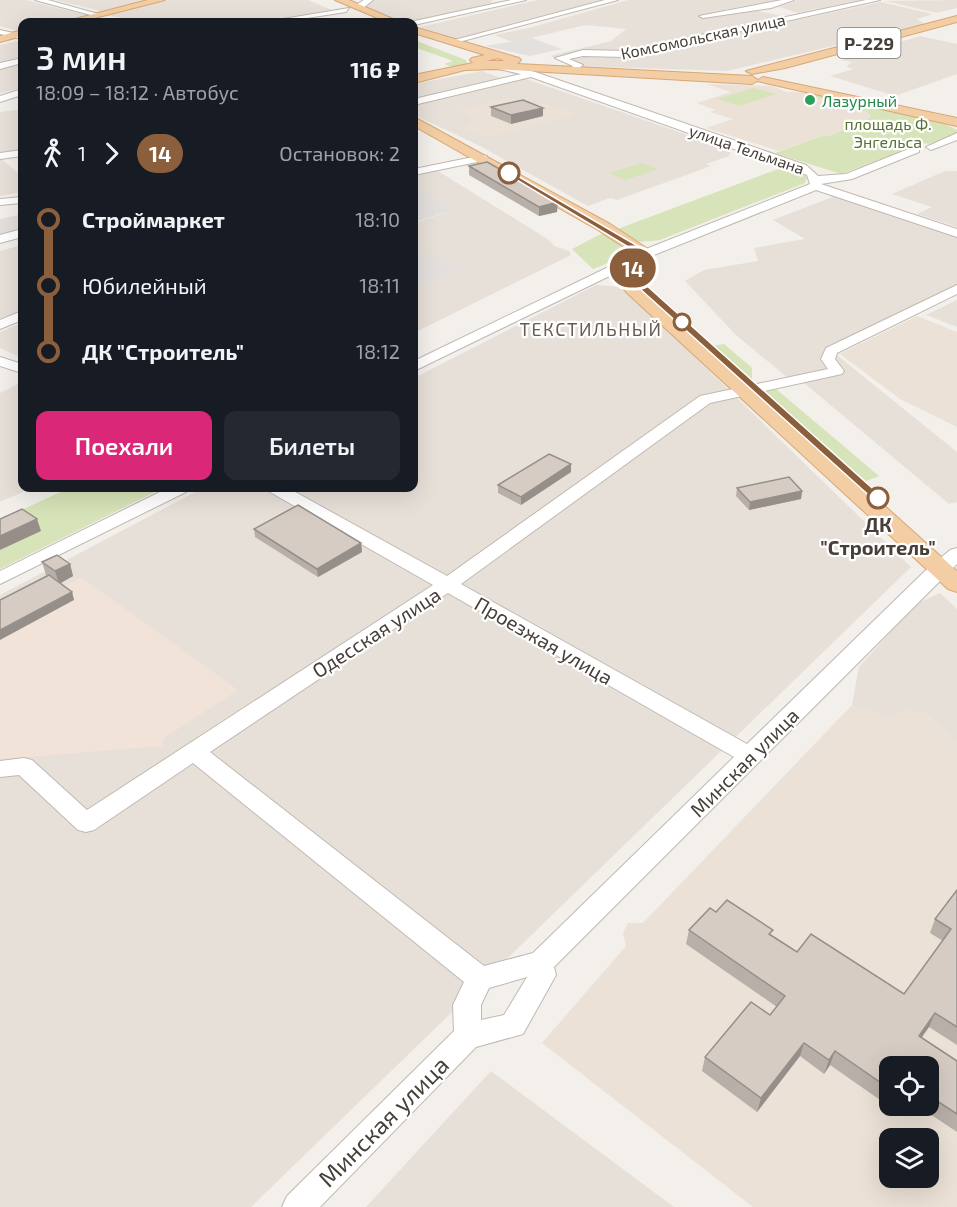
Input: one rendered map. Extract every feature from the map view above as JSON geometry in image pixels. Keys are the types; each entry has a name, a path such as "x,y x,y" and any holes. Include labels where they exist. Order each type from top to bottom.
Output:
{"main road":[{"path":"85,18 160,0"},
{"path":"321,0 366,18"},
{"path":"340,0 385,18"},
{"path":"98,15 110,18"},
{"name":"Р-229","path":"418,78 502,63 603,72 753,76 779,72 957,19"},
{"name":"улица Тельмана","path":"418,31 502,63"},
{"path":"0,39 18,35"},
{"name":"улица Тельмана","path":"418,38 502,63"},
{"name":"Р-229","path":"502,63 573,70"},
{"path":"779,72 797,86"},
{"path":"753,76 957,122"},
{"path":"418,123 483,158 633,260 625,279 632,288 952,567"}],"street":[{"path":"39,0 98,15"},
{"path":"359,8 369,0"},
{"path":"489,7 495,0"},
{"path":"418,22 522,0"},
{"path":"451,42 614,0"},
{"path":"703,16 771,6 790,0"},
{"name":"Комсомольская улица","path":"573,70 579,65 560,58 583,53 625,54 876,0"},
{"path":"294,18 345,10"},
{"path":"0,32 18,35"},
{"path":"0,66 18,62"},
{"path":"418,100 502,63"},
{"name":"улица Тельмана","path":"502,63 802,167 812,173 816,182 957,233"},
{"path":"561,84 559,79 566,75 603,72"},
{"path":"0,100 18,93"},
{"path":"0,100 18,101"},
{"path":"931,147 957,136"},
{"path":"418,365 633,260 816,182 848,177 915,150"},
{"path":"0,156 18,154"},
{"path":"418,171 483,158"},
{"path":"0,202 18,200"},
{"path":"0,239 18,234"},
{"name":"Одесская улица","path":"0,770 24,766 86,823 447,585 705,399 837,371 828,358 831,351 957,289"},
{"path":"0,325 18,317"},
{"path":"0,361 18,368"},
{"path":"0,376 18,368"},
{"path":"0,578 172,492"},
{"name":"Проезжая улица","path":"283,492 750,756"},
{"name":"Минская улица","path":"540,964 750,756 952,567"},
{"path":"194,752 480,979"},
{"path":"540,964 543,975 513,1025 468,1036 467,1005 480,979 519,967 540,964"},
{"name":"Минская улица","path":"298,1207 468,1036"}],"shaded area":[{"path":"0,0 26,0 86,15 74,18 18,18 18,31 0,26"},
{"path":"55,0 148,0 101,11"},
{"path":"169,0 308,0 334,11 291,18 121,18 108,15"},
{"path":"371,0 493,0 487,7 418,22 418,18 386,18 360,8"},
{"path":"538,0 602,0 456,39 420,27"},
{"path":"628,0 784,0 728,9 698,17 749,9 782,16 748,24 759,28 881,2 933,14 917,19 925,24 727,71 576,66 550,56 611,41 626,29 586,25 513,42 494,35 529,28"},
{"path":"798,0 861,0 798,13 779,7"},
{"path":"957,0 957,8 937,13 885,1"},
{"path":"920,36 957,44 957,74 895,96 830,76 854,69 846,67 852,62 841,60"},
{"path":"532,38 562,49 530,56 485,46"},
{"path":"18,41 18,60 0,64 0,45"},
{"path":"18,65 18,89 0,93 0,69"},
{"path":"482,71 503,79 526,79 731,150 729,156 706,164 711,166 617,200 610,198 588,206 478,145 418,117 418,83"},
{"path":"706,84 772,86 786,92 800,92 844,108 867,111 871,117 830,136 822,136 779,151 706,128 733,119 710,112 715,110 697,103 731,92"},
{"path":"509,98 522,103 544,103 577,115 483,138 463,127 473,117 458,110"},
{"path":"18,110 18,153 0,155 0,112"},
{"path":"0,158 18,173 18,193 0,196"},
{"path":"418,168 438,171 549,240 554,246 569,251 571,255 418,331 418,286 459,268 418,251 418,222 454,210 418,191"},
{"path":"945,171 957,171 957,227 917,214 932,207 892,194"},
{"path":"418,189 454,210 418,221"},
{"path":"835,196 957,236 957,285 827,347 957,452 957,502 949,504 804,383 788,378 736,335 685,281 704,270 758,261 754,248 805,239 773,220"},
{"path":"18,215 18,230 0,237 0,219"},
{"path":"18,246 18,315 0,323 0,251"},
{"path":"418,250 460,268 418,286"},
{"path":"596,285 623,287 911,567 251,1207 0,1207 0,595 195,492 418,492 418,376"},
{"path":"957,300 957,327 926,315"},
{"path":"917,316 957,332 957,427 900,399 840,354"},
{"path":"18,325 18,356 0,348 0,332"},
{"path":"18,384 18,492 23,492 0,502 0,393"},
{"path":"81,577 238,690 164,738 162,746 0,759 0,610 59,589"},
{"path":"940,593 957,609 957,744 927,715 906,709 888,718 852,705 859,667 916,604"},
{"path":"852,705 888,718 906,709 927,715 957,744 957,1207 753,1207 542,1043 626,946 623,933 628,923 643,923"},
{"path":"491,1071 674,1207 366,1207"}],"green space":[{"path":"418,42 466,60 467,64 455,68 444,64 453,61 418,48"},
{"path":"754,88 776,94 739,106 717,99"},
{"name":"площадь Ф. Энгельса","path":"812,91 943,123 957,130 957,134 929,144 923,143 841,174 775,153 822,136 830,136 871,117 867,111 836,106 826,100 804,94"},
{"path":"642,163 658,169 625,180 609,173"},
{"path":"789,165 807,177 805,183 660,240 639,242 615,230"},
{"path":"603,233 625,251 618,259 593,269 572,249"},
{"path":"724,344 752,368 752,381 712,346"},
{"path":"776,389 879,476 866,481 764,392"},
{"path":"60,492 155,492 0,569 0,520"}],"building":[{"path":"523,100 543,108 511,115 491,107"},
{"path":"487,162 558,202 539,207 469,166"},
{"path":"549,454 571,464 521,497 498,485"},
{"path":"789,477 802,491 750,502 737,488"},
{"path":"298,505 361,543 317,569 254,529"},
{"path":"22,509 37,519 0,536 0,519"},
{"path":"57,555 70,564 55,571 42,562"},
{"path":"49,575 72,592 0,630 0,600"},
{"path":"957,890 957,1027 935,1013 919,1036 957,1061 957,1114 939,1102 939,1056 879,1056 879,1081 835,1051 829,1060 804,1043 761,1098 705,1057 751,1002 770,1015 785,996 689,930 710,908 716,912 727,900 773,930 769,934 797,952 811,934 904,994 951,929 935,919"}],"bus line":[{"name":"14","path":"509,173 645,254 632,260 635,277 642,286 878,498"}],"place":[{"name":"Лазурный","path":"810,100"},
{"name":"ДК \"Строитель\"","path":"878,498"}],"district":[{"name":"ТЕКСТИЛЬНЫЙ","path":"591,329"}]}
